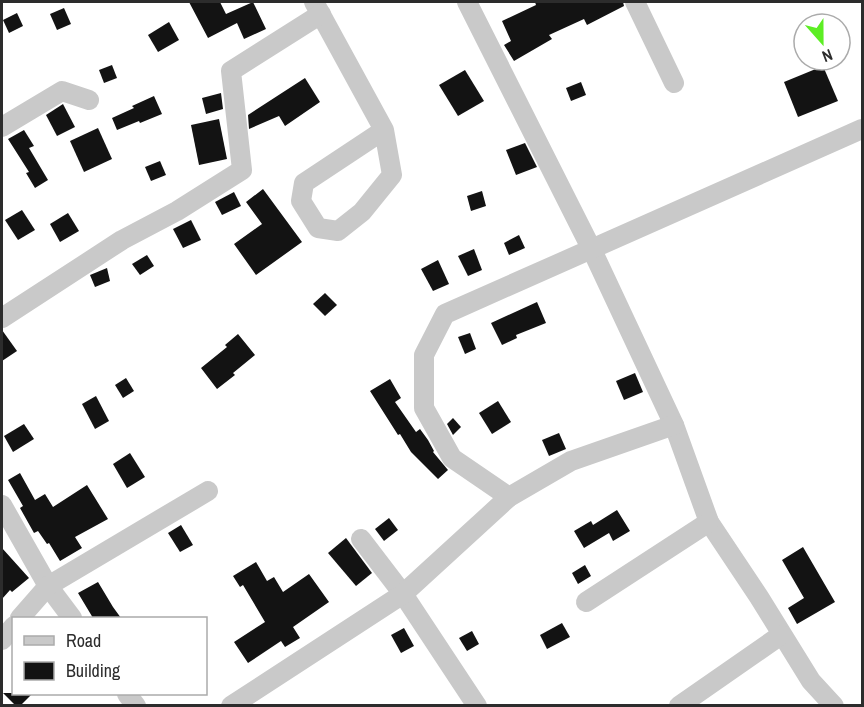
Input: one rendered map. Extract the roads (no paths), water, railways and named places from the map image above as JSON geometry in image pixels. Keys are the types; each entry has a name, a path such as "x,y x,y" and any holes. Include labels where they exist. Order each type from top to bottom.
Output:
{"street":[{"path":"467,2 592,250 674,425 709,522 811,681 834,705"},
{"path":"635,2 674,83"},
{"path":"2,318 122,240 177,211 242,170 231,71 318,8 384,130 392,174 362,212 338,231 318,228 301,201 304,183 384,130"},
{"path":"2,127 62,91 89,100"},
{"path":"509,497 452,458 424,408 424,355 445,314 862,129"},
{"path":"231,705 351,625 403,594 509,497 571,460 674,425"},
{"path":"21,617 48,586 208,491"},
{"path":"2,505 48,586 71,617"},
{"path":"586,602 709,522"},
{"path":"361,539 403,594 477,705"},
{"path":"2,640 12,628"},
{"path":"679,705 781,635"}]}
